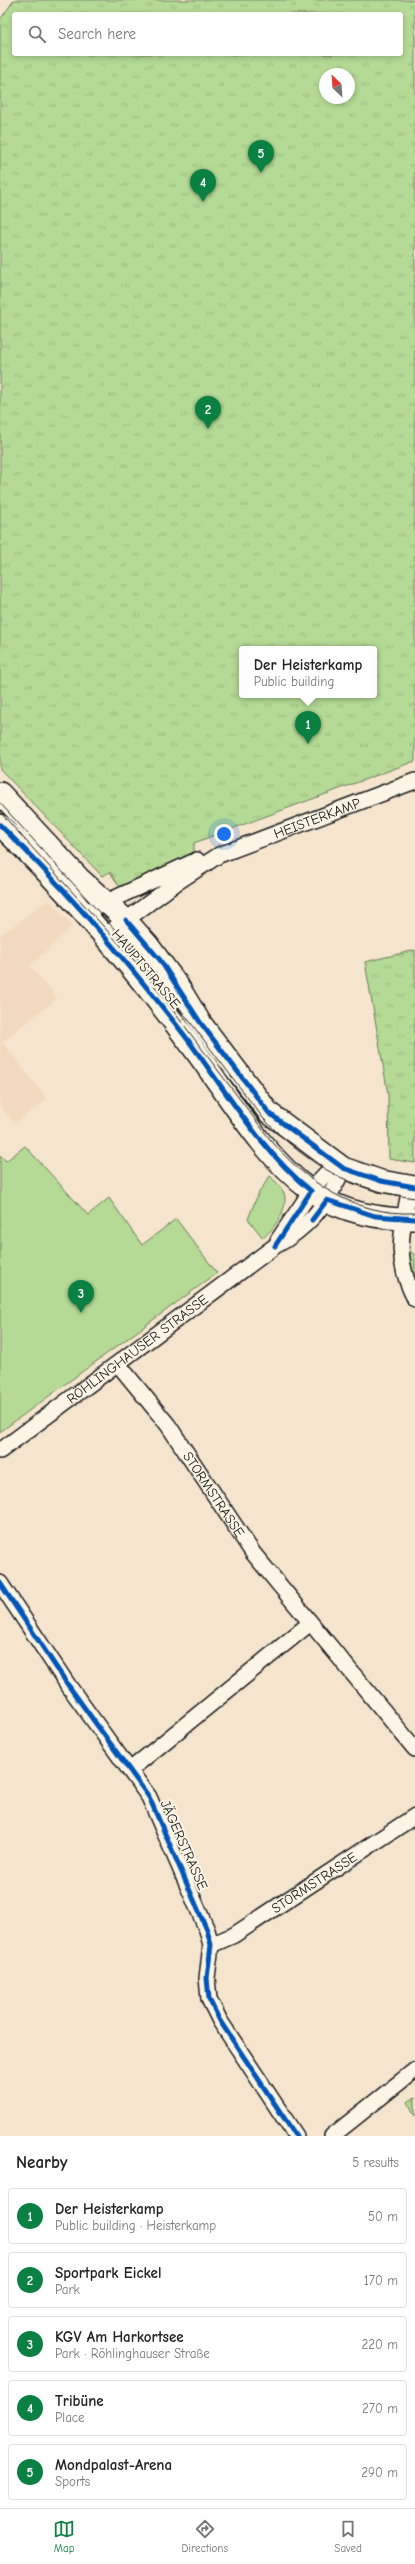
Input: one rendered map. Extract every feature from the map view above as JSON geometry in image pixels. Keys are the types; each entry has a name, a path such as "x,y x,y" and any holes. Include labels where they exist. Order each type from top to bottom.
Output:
{"street":[{"name":"HEISTERKAMP","path":"83,913 106,901 193,862 219,855 415,781"},
{"name":"HAUPTSTRASSE","path":"0,793 79,878 126,920 160,960 200,1022 261,1103 281,1123 339,1166 381,1181 413,1187"},
{"name":"HAUPTSTRASSE","path":"0,825 83,913 145,985 269,1150 319,1195 375,1216 410,1219"},
{"name":"HEISTERKAMP","path":"103,937 176,882 219,855"},
{"name":"RÖHLINGHAUSER STRASSE","path":"0,1451 275,1246 319,1195 339,1166"},
{"path":"413,1187 410,1219 400,1250 401,1263 415,1299"},
{"name":"STORMSTRASSE","path":"118,1364 168,1425 253,1553 415,1750"},
{"name":"JÄGERSTRASSE","path":"0,1583 68,1685 130,1770 155,1809 208,1930 211,1945 207,1978 209,1999 296,2136"},
{"path":"130,1770 310,1624"},
{"name":"STORMSTRASSE","path":"211,1945 234,1935 415,1816"},
{"path":"332,2136 415,2070"}],"shaded area":[{"path":"49,900 72,926 30,966 57,998 2,1042 47,1099 15,1123 0,1106 0,936"}],"green space":[{"path":"14,0 415,0 415,761 226,831 227,834 224,835 223,832 194,843 194,856 120,887 110,872 102,876 0,769 0,20"},
{"path":"415,950 415,1163 389,1159 388,1094 365,962"},
{"path":"25,1146 88,1215 109,1198 142,1245 176,1219 217,1273 0,1432 0,1155 6,1161"},
{"path":"270,1176 280,1186 284,1193 285,1199 280,1218 263,1238 248,1219 258,1194"},
{"path":"407,1249 415,1255 415,1287 406,1250"},
{"path":"415,2097 415,2116 408,2102"}],"tram line":[{"path":"0,803 147,965 263,1118 280,1135 314,1162 350,1182 370,1189 415,1198"},
{"path":"0,812 141,968 269,1138 283,1154 315,1182 352,1202 372,1209 415,1213"}],"cycle path":[{"path":"0,825 73,901 119,954 185,1036 244,1118 275,1157 311,1191 275,1246"},
{"path":"126,920 160,960 200,1022 269,1113 343,1168 381,1181 415,1187"},
{"path":"312,1220 327,1200 375,1216 415,1219"},
{"path":"0,1583 68,1685 149,1797 207,1930 211,1945 207,1978 209,1999 220,2021 296,2136"}],"place":[{"name":"Mondpalast-Arena","path":"261,173"},
{"name":"Tribüne","path":"203,202"},
{"name":"Sportpark Eickel","path":"208,429"},
{"name":"Der Heisterkamp","path":"308,744"},
{"name":"KGV Am Harkortsee","path":"81,1313"}]}
